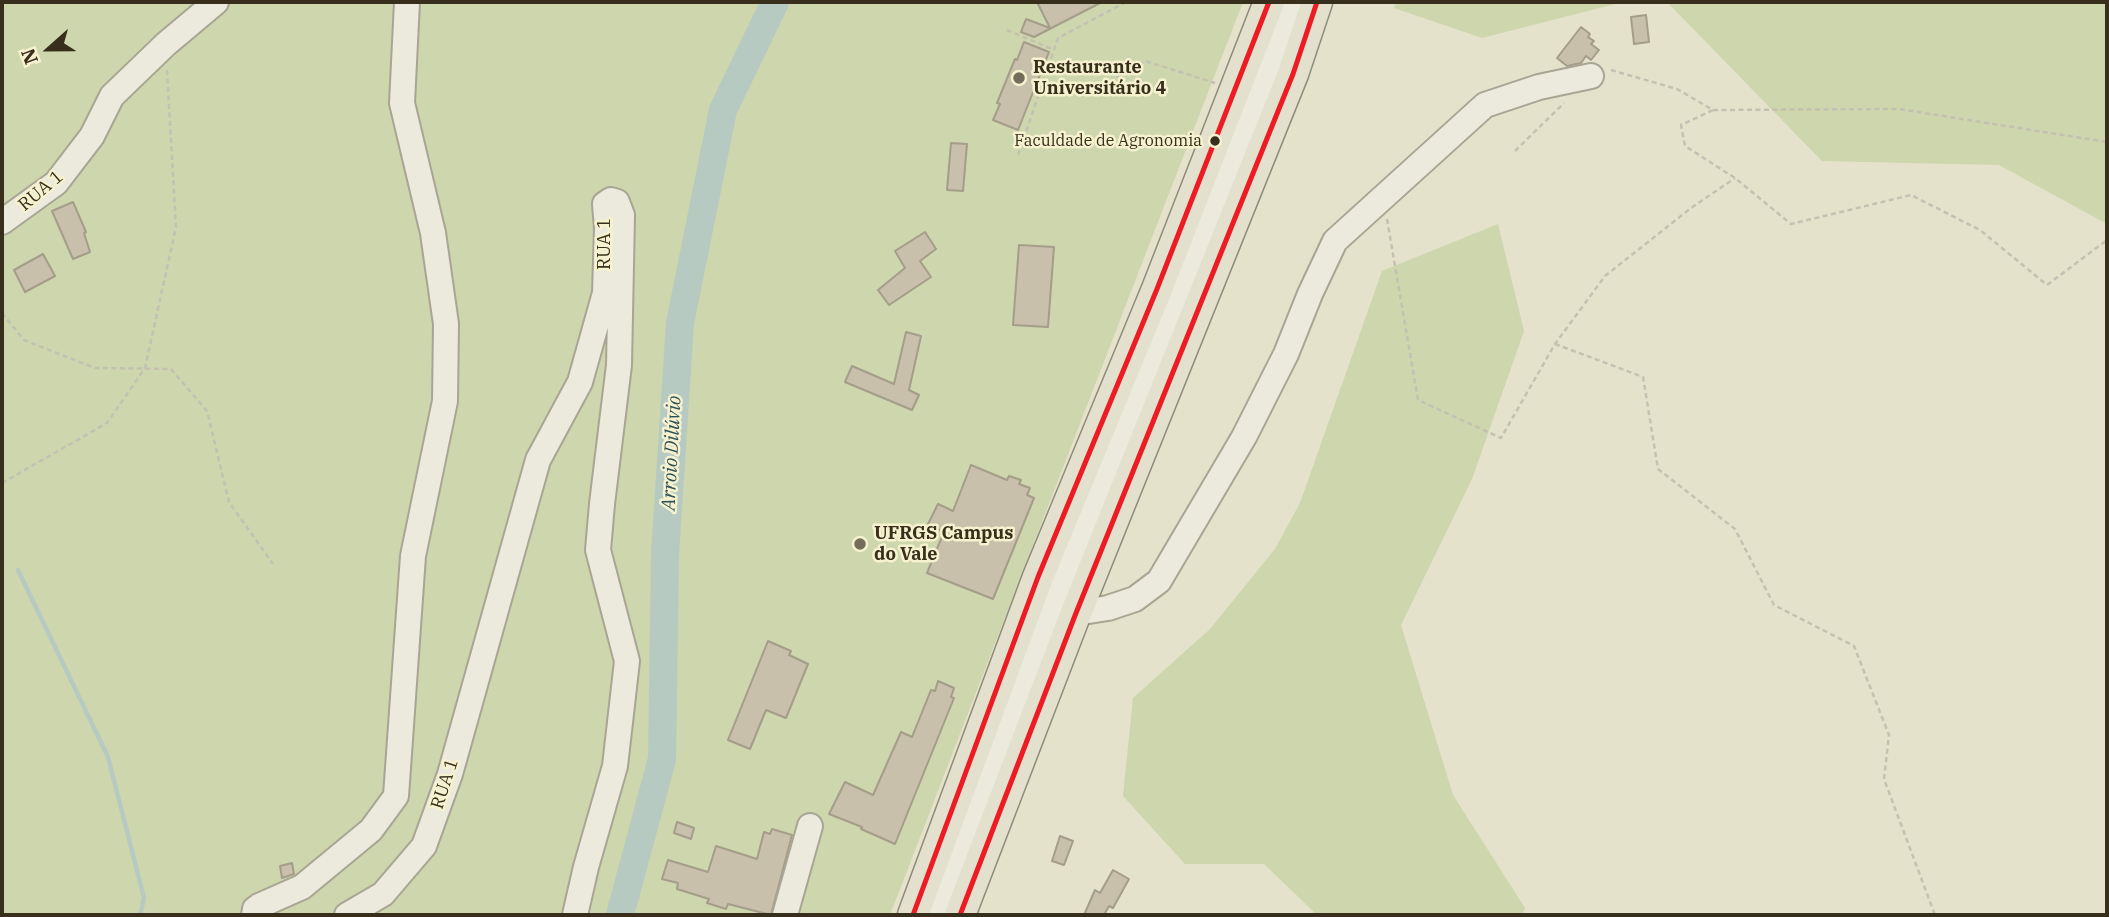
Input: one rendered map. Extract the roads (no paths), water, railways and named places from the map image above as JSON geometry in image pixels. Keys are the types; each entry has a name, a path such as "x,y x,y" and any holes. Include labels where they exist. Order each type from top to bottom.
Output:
{"main road":[{"path":"913,915 1038,577 1157,289 1269,2"},
{"path":"960,915 981,825 1076,613 1251,182 1293,74 1317,2"}],"street":[{"name":"RUA 1","path":"2,222 56,183 92,136 112,96 166,44 216,2"},
{"path":"254,915 259,906 302,887 372,830 396,796 413,556 445,401 446,337 433,233 402,103 407,2"},
{"path":"933,915 981,825 1057,595 1220,199 1294,2"},
{"path":"1076,613 1108,608 1135,599 1159,581 1244,437 1286,354 1335,241 1485,105 1539,87 1591,76"},
{"name":"RUA 1","path":"347,915 383,894 424,846 450,774 538,460 580,382 605,293 605,204 611,200 617,202 622,215 619,365 598,550 627,660 615,766 575,915"},
{"path":"785,915 810,826"}],"waterway":[{"name":"Arroio Dilúvio","path":"620,915 662,759 665,554 680,323 723,110 775,2"},
{"path":"18,570 108,757 144,898 140,915"}],"place":[{"name":"Restaurante Universitário 4","path":"1019,78"},
{"name":"Faculdade de Agronomia","path":"1215,141"},
{"name":"UFRGS Campus do Vale","path":"860,544"}]}
